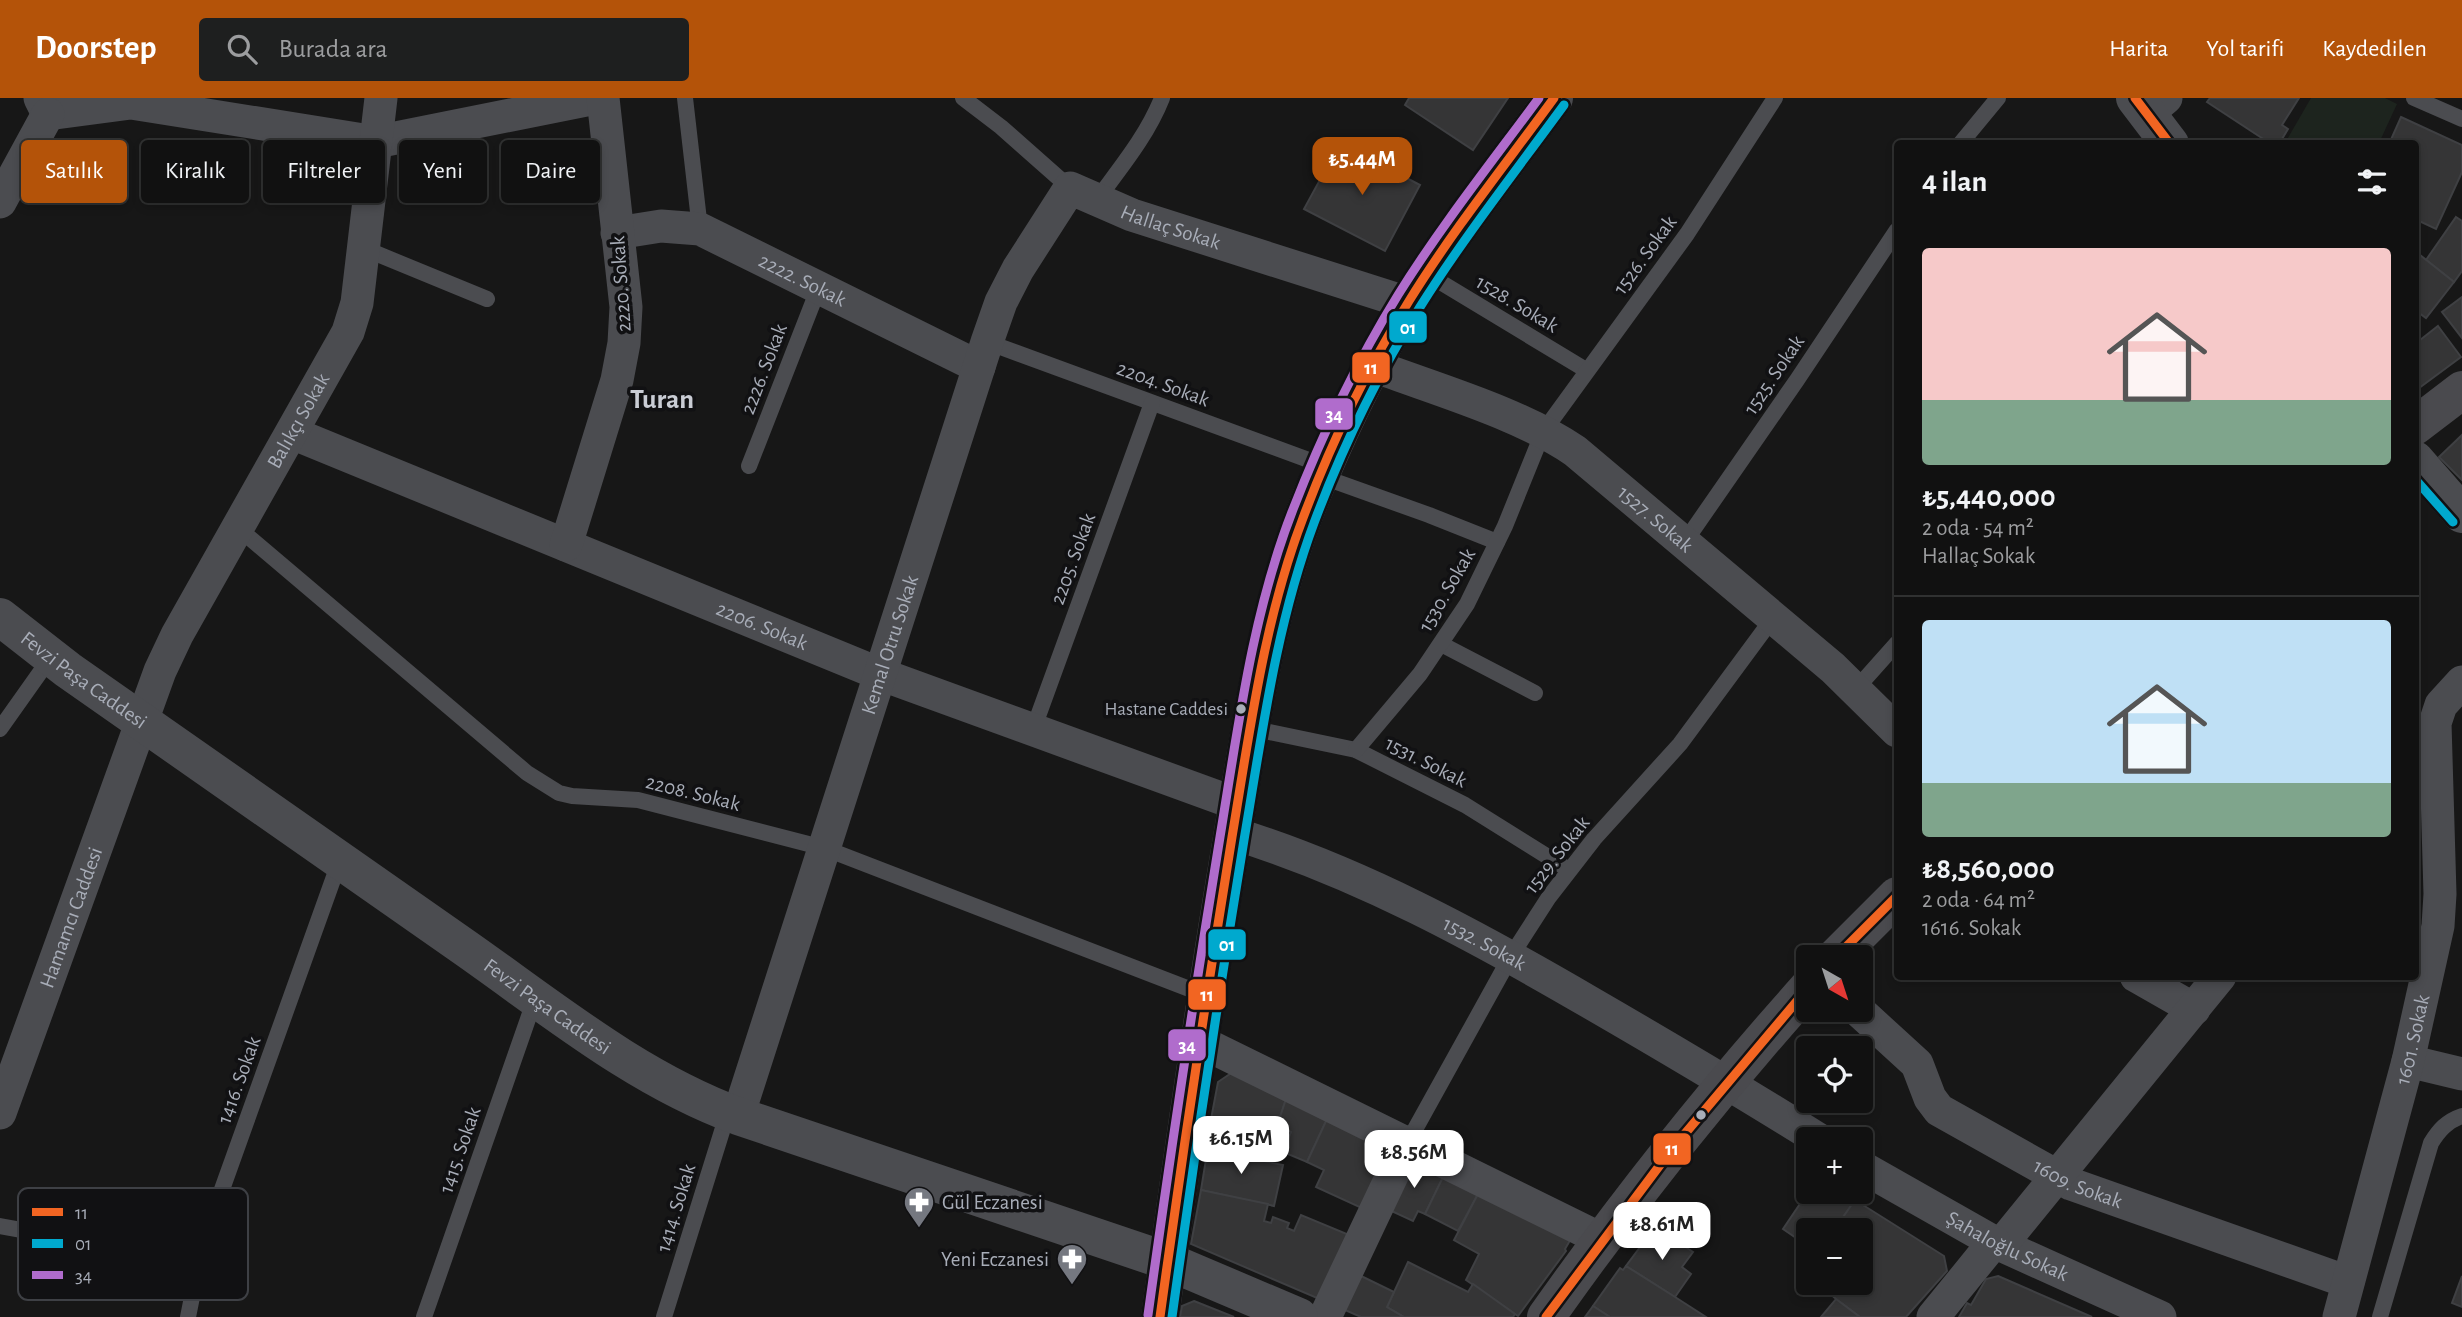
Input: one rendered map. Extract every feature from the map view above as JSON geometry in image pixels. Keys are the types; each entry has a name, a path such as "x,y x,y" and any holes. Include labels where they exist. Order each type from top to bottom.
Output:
{"main road":[{"path":"1160,1317 1205,995 1234,818 1267,640 1283,578 1322,471 1374,366 1417,288 1553,98"},
{"path":"2419,423 2462,390"},
{"path":"1848,945 1894,899"},
{"path":"1546,1317 1601,1239 1725,1081 1796,1001"}],"street":[{"name":"Balıkçı Sokak","path":"376,140 381,98"},
{"path":"385,140 596,98"},
{"name":"2220. Sokak","path":"566,545 617,380 624,343 626,307 603,98"},
{"path":"0,202 44,106 131,103 363,140"},
{"path":"2150,103 2168,140"},
{"name":"Hallaç Sokak","path":"1083,194 1132,215 1417,288"},
{"name":"Kemal Otru Sokak","path":"733,1114 824,848 1001,302 1018,269 1083,194"},
{"name":"Balıkçı Sokak","path":"141,720 177,635 348,332 357,303 369,203"},
{"name":"2222. Sokak","path":"617,233 661,226 700,229 819,287 983,354"},
{"name":"1527. Sokak","path":"1374,366 1543,432 1575,452 1856,689 1894,729"},
{"name":"2206. Sokak","path":"292,433 880,674 1033,730 1234,818"},
{"path":"2419,465 2462,514"},
{"name":"Fevzi Paşa Caddesi","path":"0,617 51,657 340,860 622,1057 672,1087 733,1114 1167,1261 1299,1317"},
{"name":"1601. Sokak","path":"2339,1317 2408,1061 2427,924 2440,894 2426,703 2446,697 2462,682"},
{"name":"Hamamcı Caddesi","path":"0,1113 141,720"},
{"name":"1532. Sokak","path":"1234,818 1274,846 1344,873 1511,956 1725,1081"},
{"path":"2143,980 2194,1009"},
{"path":"1933,1317 2056,1177 2217,980"},
{"name":"1609. Sokak","path":"1871,1022 1914,1061 1920,1069 1930,1098 1939,1110 2056,1177 2348,1282"},
{"path":"1199,1041 1601,1239"},
{"path":"2408,1061 2462,1074"},
{"path":"1725,1081 1799,1127"},
{"path":"1325,1317 1408,1142"},
{"name":"Şahaloğlu Sokak","path":"1873,1173 1997,1243 2147,1314"}],"lane":[{"path":"685,98 700,229"},
{"name":"Hallaç Sokak","path":"963,98 1083,194"},
{"path":"1083,194 1138,144 1155,117 1162,98"},
{"name":"1526. Sokak","path":"1543,432 1687,234 1775,98"},
{"path":"1963,140 1998,98"},
{"path":"2414,98 2462,119"},
{"name":"1525. Sokak","path":"1684,542 1894,234"},
{"path":"363,248 487,299"},
{"name":"2226. Sokak","path":"749,466 819,287"},
{"name":"1528. Sokak","path":"1417,288 1586,370"},
{"name":"2204. Sokak","path":"983,354 1152,403 1497,542"},
{"name":"2205. Sokak","path":"1033,730 1152,403"},
{"name":"1530. Sokak","path":"1356,750 1420,674 1466,604 1497,542 1543,432"},
{"name":"2208. Sokak","path":"238,528 527,773 546,786 572,796 653,803 824,848 1205,995"},
{"name":"1529. Sokak","path":"1408,1142 1511,956 1569,870 1680,744 1773,618"},
{"path":"1441,644 1535,693"},
{"path":"1856,689 1894,646"},
{"path":"0,729 51,657"},
{"name":"1531. Sokak","path":"1250,728 1356,750 1465,806 1569,870"},
{"name":"1416. Sokak","path":"223,1188 340,860"},
{"name":"1415. Sokak","path":"424,1317 536,997"},
{"name":"1414. Sokak","path":"664,1317 733,1114"},
{"path":"2380,1317 2431,1143 2449,1122 2462,1116"},
{"path":"0,1226 18,1229"}],"shaded area":[{"path":"2311,98 2385,98 2397,104 2380,140 2287,140"}],"building":[{"path":"1409,98 1508,98 1473,150 1405,105"},
{"path":"2210,98 2299,98 2282,125 2288,129 2281,140 2265,140 2207,102"},
{"path":"2401,117 2462,145 2462,172 2436,229 2419,221 2419,140 2391,140"},
{"path":"1340,143 1420,185 1385,251 1304,209"},
{"path":"2456,217 2462,221 2462,271 2454,282 2426,260"},
{"path":"2419,254 2454,282 2426,318 2419,313"},
{"path":"2462,297 2462,338 2442,312"},
{"path":"2438,326 2461,357 2419,388 2419,341"},
{"path":"2462,435 2462,480 2439,457"},
{"path":"1233,1072 1286,1099 1270,1149 1262,1148 1260,1156 1206,1146 1218,1082"},
{"path":"1286,1099 1327,1119 1307,1162 1283,1152 1291,1132 1277,1126"},
{"path":"1327,1119 1394,1151 1366,1210 1316,1187 1324,1170 1307,1162"},
{"path":"1208,1147 1263,1157 1263,1161 1283,1165 1274,1206 1201,1190"},
{"path":"1409,1159 1444,1175 1425,1214 1418,1211 1413,1221 1385,1208"},
{"path":"1444,1175 1479,1192 1458,1231 1425,1214"},
{"path":"1201,1190 1268,1204 1264,1221 1271,1223 1273,1217 1289,1223 1287,1228 1294,1231 1301,1215 1354,1237 1324,1301 1191,1244"},
{"path":"1479,1192 1572,1237 1566,1251 1518,1316 1466,1280 1479,1254 1454,1240"},
{"path":"1800,1204 1852,1204 1842,1218 1796,1218 1796,1238 1783,1229"},
{"path":"1852,1204 1861,1204 1944,1256 1947,1271 1906,1317 1860,1317 1832,1295 1873,1295 1873,1218 1842,1218"},
{"path":"1655,1227 1693,1252 1682,1267 1691,1274 1675,1297 1626,1266"},
{"path":"1408,1262 1468,1292 1473,1284 1515,1314 1513,1317 1404,1317 1387,1307"},
{"path":"1626,1266 1706,1317 1610,1317 1593,1306 1620,1268 1623,1270"},
{"path":"1355,1273 1394,1292 1387,1307 1404,1317 1361,1317 1338,1307"},
{"path":"1998,1276 2092,1317 1959,1317 1967,1303 1971,1305 1986,1279"},
{"path":"2462,1276 2462,1307 2452,1303"},
{"path":"1836,1299 1860,1317 1821,1317"},
{"path":"1194,1301 1234,1317 1180,1317 1182,1306"},
{"path":"1593,1306 1610,1317 1585,1317"}],"transit line":[{"name":"34","path":"1148,1315 1240,713 1256,631 1278,551 1327,428 1383,321 1431,244 1539,98"},
{"name":"11","path":"1160,1317 1245,756 1268,636 1289,557 1338,434 1364,380 1409,301 1443,249 1554,98"},
{"name":"11","path":"2135,98 2167,140"},
{"name":"01","path":"1172,1317 1257,760 1280,640 1301,562 1349,439 1405,332 1454,255 1564,105"},
{"name":"01","path":"2419,484 2453,522"},
{"name":"11","path":"1848,945 1894,899"},
{"name":"11","path":"1546,1317 1672,1149 1796,1002"}],"place":[{"name":"Hastane Caddesi","path":"1241,709"},
{"name":"Gül Eczanesi","path":"919,1229"},
{"name":"Yeni Eczanesi","path":"1072,1286"}],"district":[{"name":"Turan","path":"662,400"}]}
